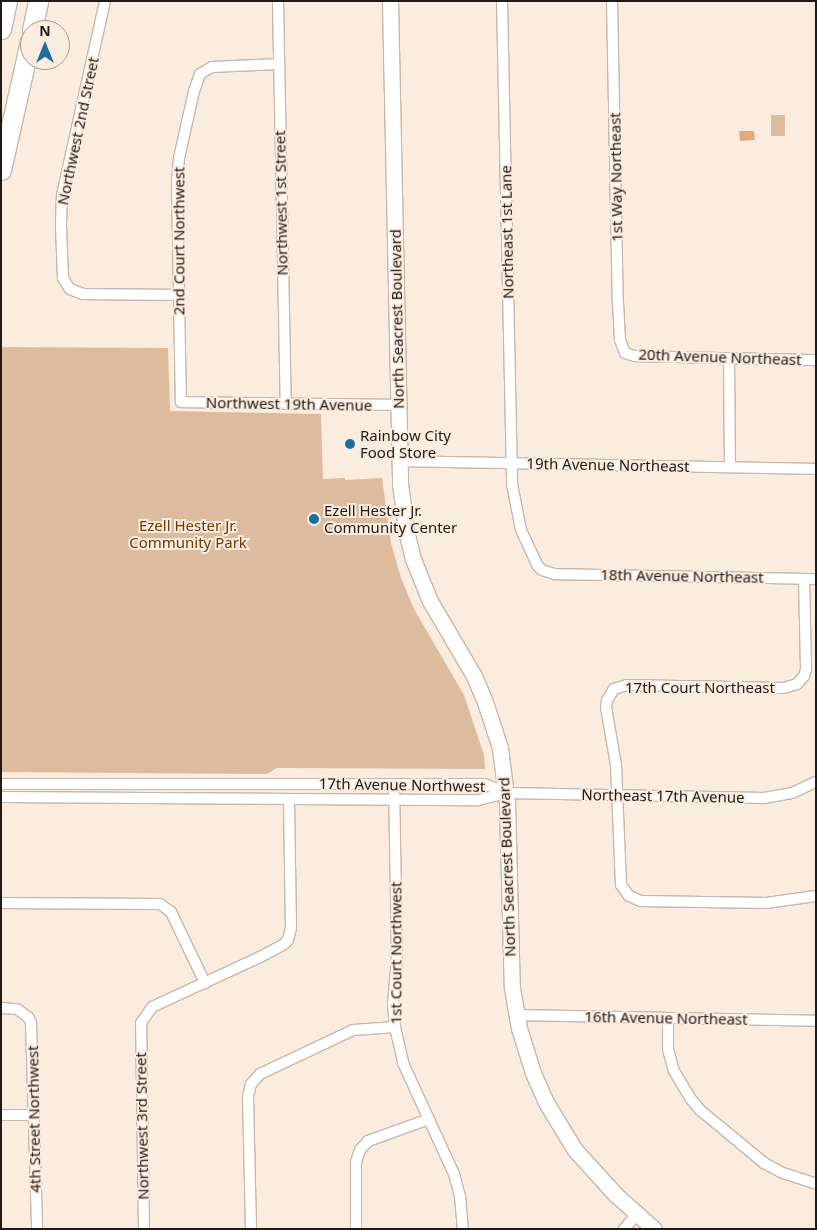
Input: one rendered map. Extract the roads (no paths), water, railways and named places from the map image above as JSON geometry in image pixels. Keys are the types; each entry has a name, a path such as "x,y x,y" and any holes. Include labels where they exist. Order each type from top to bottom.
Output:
{"highway":[{"path":"1,29 7,1"},
{"path":"34,20 38,1"},
{"path":"1,170 23,70"}],"street":[{"name":"Northwest 2nd Street","path":"105,1 61,209 61,268 63,278 70,289 83,294 178,295"},
{"name":"Northwest 1st Street","path":"278,1 286,404"},
{"name":"North Seacrest Boulevard","path":"390,1 399,461 402,509 413,559 430,601 474,676 484,699 500,748 507,793 510,961 516,1014 533,1073 560,1127 597,1176 653,1229"},
{"name":"Northeast 1st Lane","path":"502,1 511,463 515,507 521,530 537,565 548,573"},
{"name":"1st Way Northeast","path":"612,1 618,302 620,340 626,353"},
{"name":"2nd Court Northwest","path":"181,402 177,176 179,158 197,81 200,74 212,67 279,64"},
{"name":"20th Avenue Northeast","path":"626,353 635,356 816,360"},
{"path":"729,358 730,467"},
{"name":"Northwest 19th Avenue","path":"181,402 398,405"},
{"name":"19th Avenue Northeast","path":"399,461 816,469"},
{"name":"18th Avenue Northeast","path":"548,573 816,579"},
{"name":"17th Court Northeast","path":"619,795 606,707 606,700 614,689 627,685 784,688 797,684 804,676 806,670 804,579"},
{"name":"Northeast 17th Avenue","path":"507,793 764,798 792,793 816,782"},
{"name":"17th Avenue Northwest","path":"1,784 484,784 507,793"},
{"name":"1st Court Northwest","path":"394,784 397,957 393,1004 395,1027 403,1063 454,1174 460,1196 463,1229"},
{"name":"17th Avenue Northwest","path":"1,798 395,801 478,800 507,793"},
{"path":"619,795 622,885 629,896 642,901 766,903 816,896"},
{"path":"1,903 160,904 171,912 205,983 283,945 291,934 289,799"},
{"name":"Northwest 3rd Street","path":"144,1229 141,1022 152,1007 205,983"},
{"name":"4th Street Northwest","path":"1,1008 17,1009 23,1012 31,1023 37,1229"},
{"name":"16th Avenue Northeast","path":"516,1014 816,1021"},
{"path":"668,1018 668,1049 674,1071 690,1098 700,1110 764,1163 790,1176 816,1184"},
{"path":"251,1229 249,1090 260,1074 353,1030 395,1027"},
{"path":"1,1115 34,1115"},
{"path":"356,1229 356,1162 360,1150 368,1140 429,1119"},
{"path":"624,1229 637,1214"}],"place":[{"name":"Rainbow City Food Store","path":"350,444"},
{"name":"Ezell Hester Jr. Community Center","path":"314,519"}],"park label":[{"name":"Ezell Hester Jr. Community Park","path":"188,534"}]}
